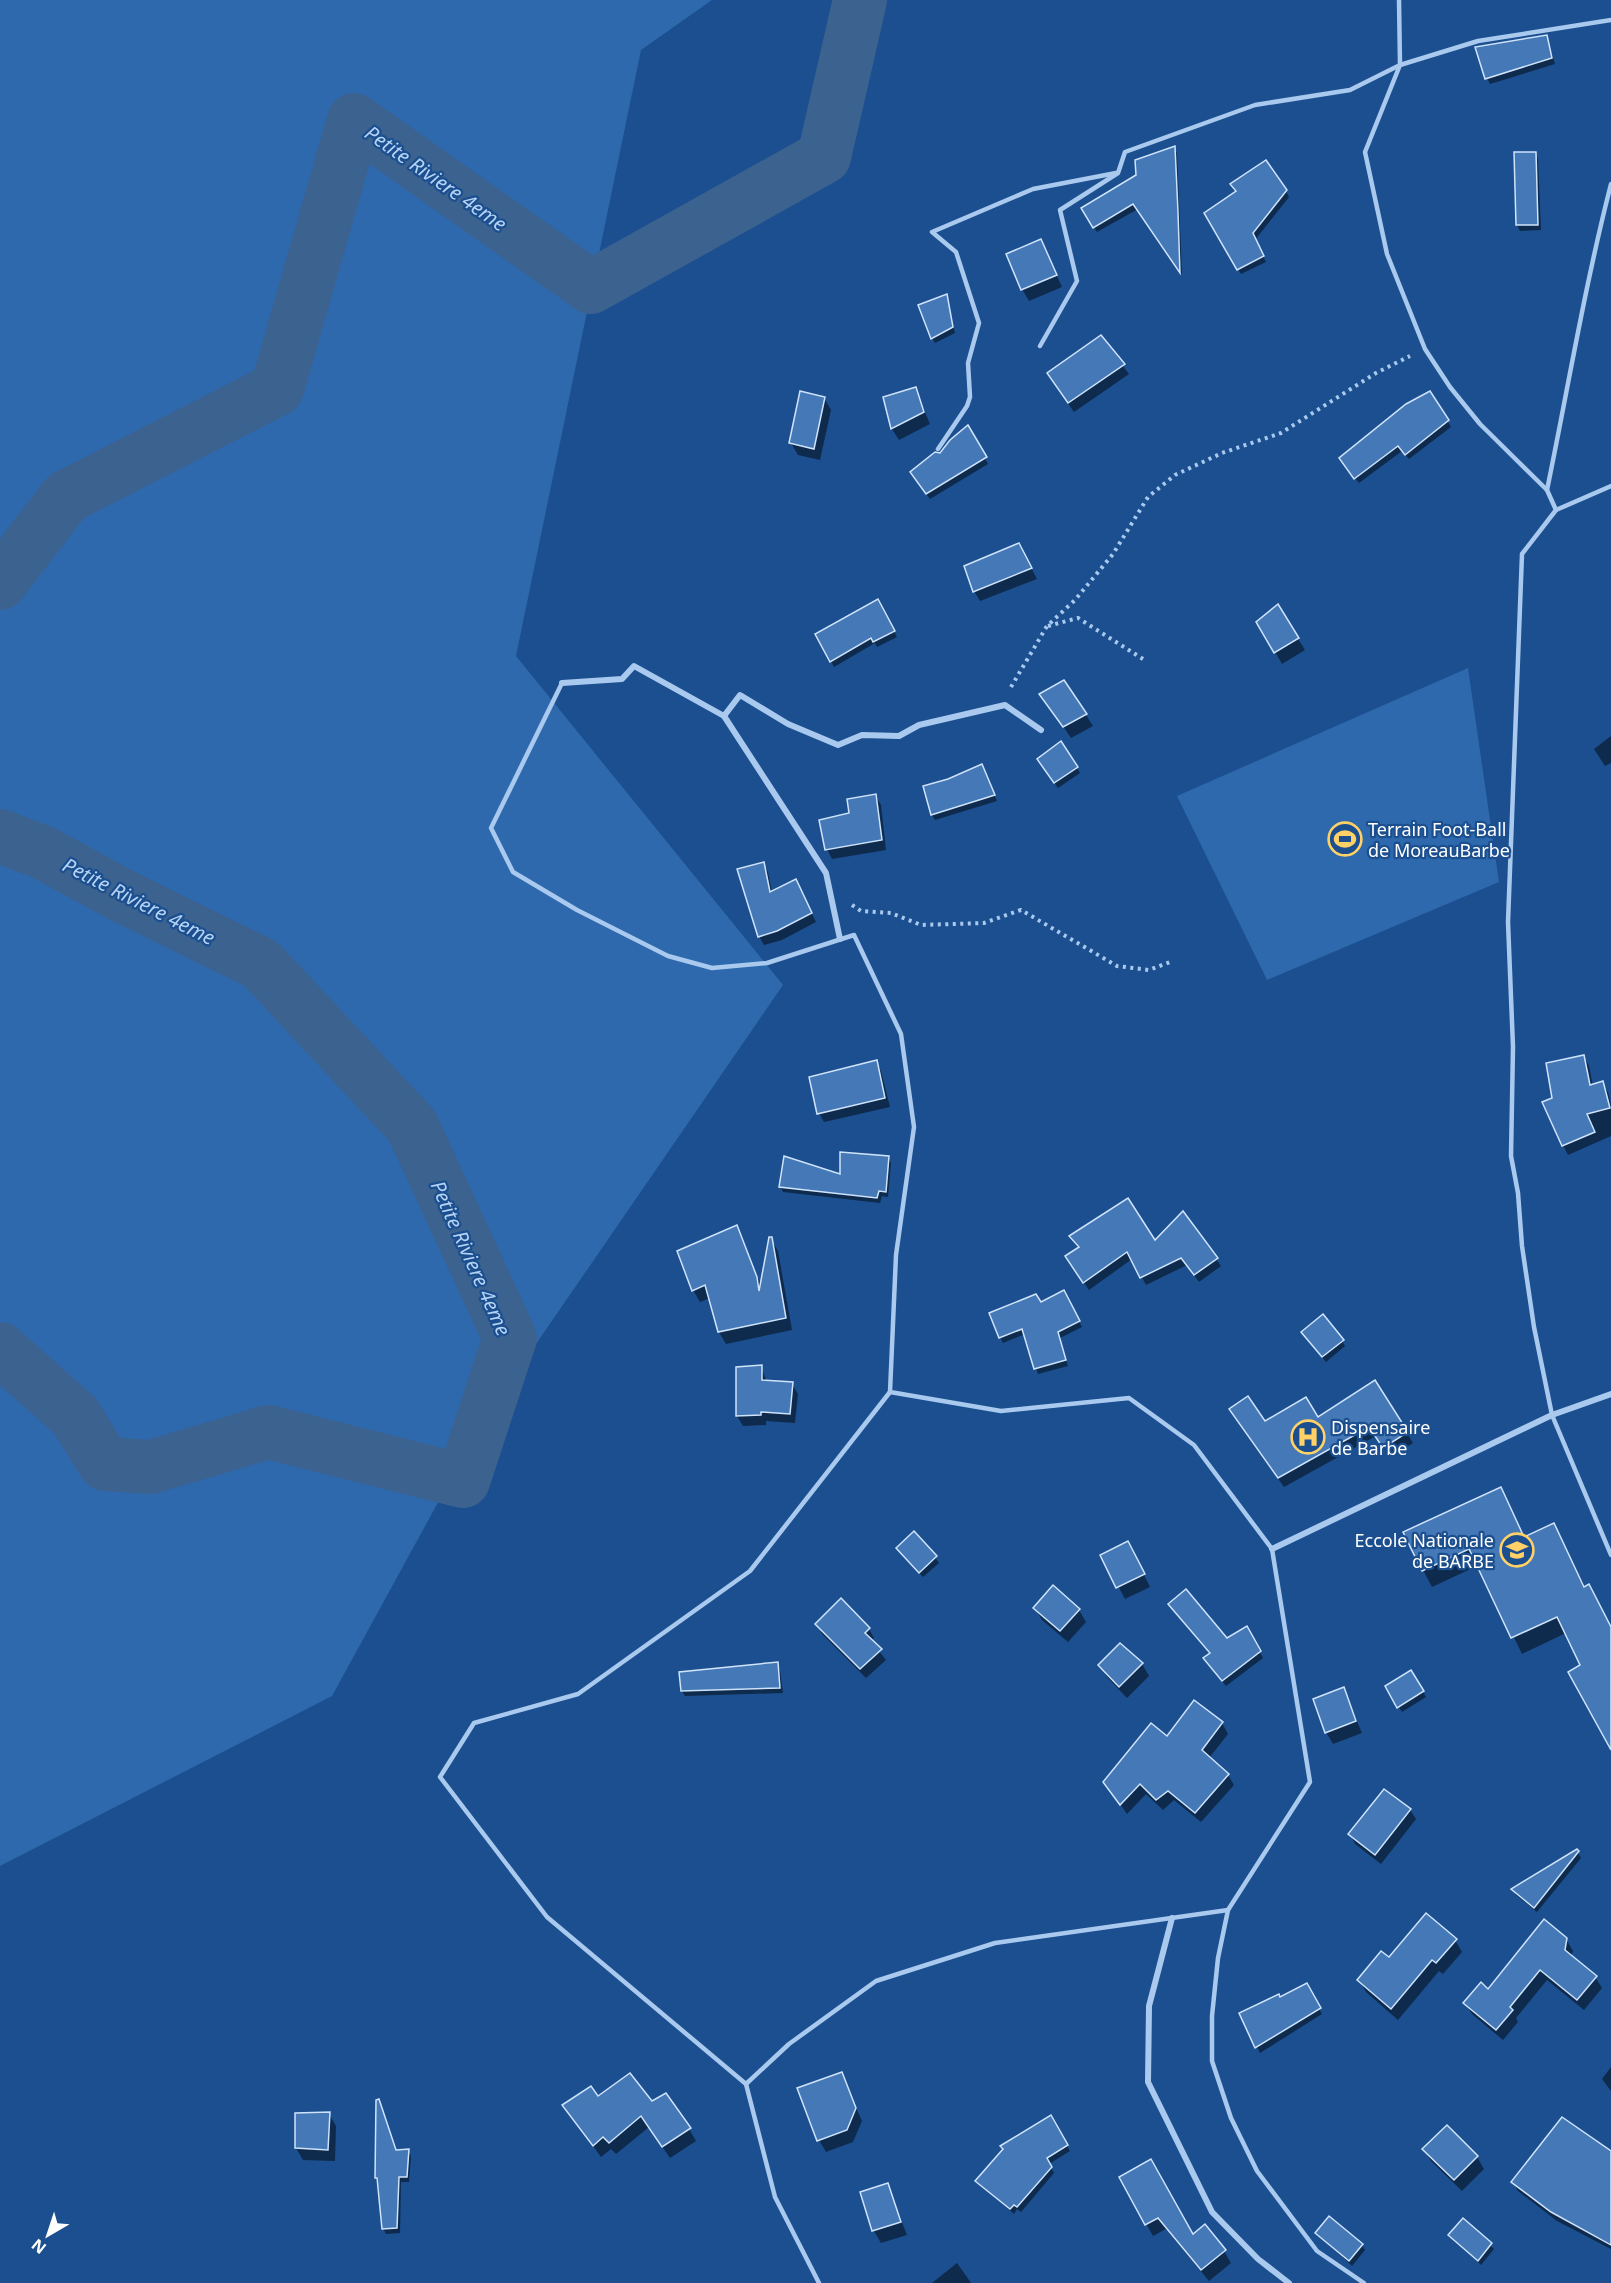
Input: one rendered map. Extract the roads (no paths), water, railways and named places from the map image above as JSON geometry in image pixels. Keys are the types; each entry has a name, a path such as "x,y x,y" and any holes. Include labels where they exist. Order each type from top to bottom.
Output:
{"street":[{"path":"562,683 622,680 634,666 724,716 826,873 840,939"},
{"path":"724,716 740,695 788,724 838,745 862,735 899,736 919,725 1005,705 1041,730"},
{"path":"1272,1549 1552,1415 1611,1394"},
{"path":"1172,1918 1149,2006 1148,2082 1212,2212 1258,2259 1289,2283"}],"lane":[{"path":"1399,0 1400,65 1365,152 1387,254 1425,349 1450,387 1480,424 1547,490 1556,510"},
{"path":"1040,346 1077,281 1060,210 1118,172 1125,152 1255,105 1350,90 1400,65 1478,41 1611,20"},
{"path":"938,449 967,406 970,397 968,363 979,323 957,252 933,232 1033,189 1118,172"},
{"path":"1547,490 1577,346 1591,261 1611,184"},
{"path":"1611,486 1556,510 1522,554 1508,922 1513,1047 1511,1156 1518,1193 1522,1246 1533,1327 1552,1415 1611,1555"},
{"path":"562,683 491,828 513,872 577,910 668,956 712,968 767,963 854,935 901,1034 914,1127 896,1255 890,1392 750,1571 578,1694 474,1723 440,1777 548,1917 746,2084 775,2197 819,2283"},
{"path":"890,1392 1002,1411 1129,1398 1194,1445 1272,1549 1310,1782 1228,1910 1218,1958 1212,2016 1212,2061 1231,2118 1257,2171 1317,2251 1364,2283"},
{"path":"746,2084 789,2044 876,1981 995,1943 1228,1910"}],"waterway":[{"name":"Petite Riviere 4eme","path":"0,583 66,497 277,389 354,120 591,287 824,157 860,0"},
{"name":"Petite Riviere 4eme","path":"0,836 44,853 119,894 261,964 412,1126 510,1338 463,1481 268,1432 151,1467 105,1464 75,1416 0,1349"}],"place":[{"name":"Terrain Foot-Ball de MoreauBarbe","path":"1345,839"},
{"name":"Dispensaire de Barbe","path":"1308,1437"},
{"name":"Eccole Nationale de BARBE","path":"1517,1550"}]}
